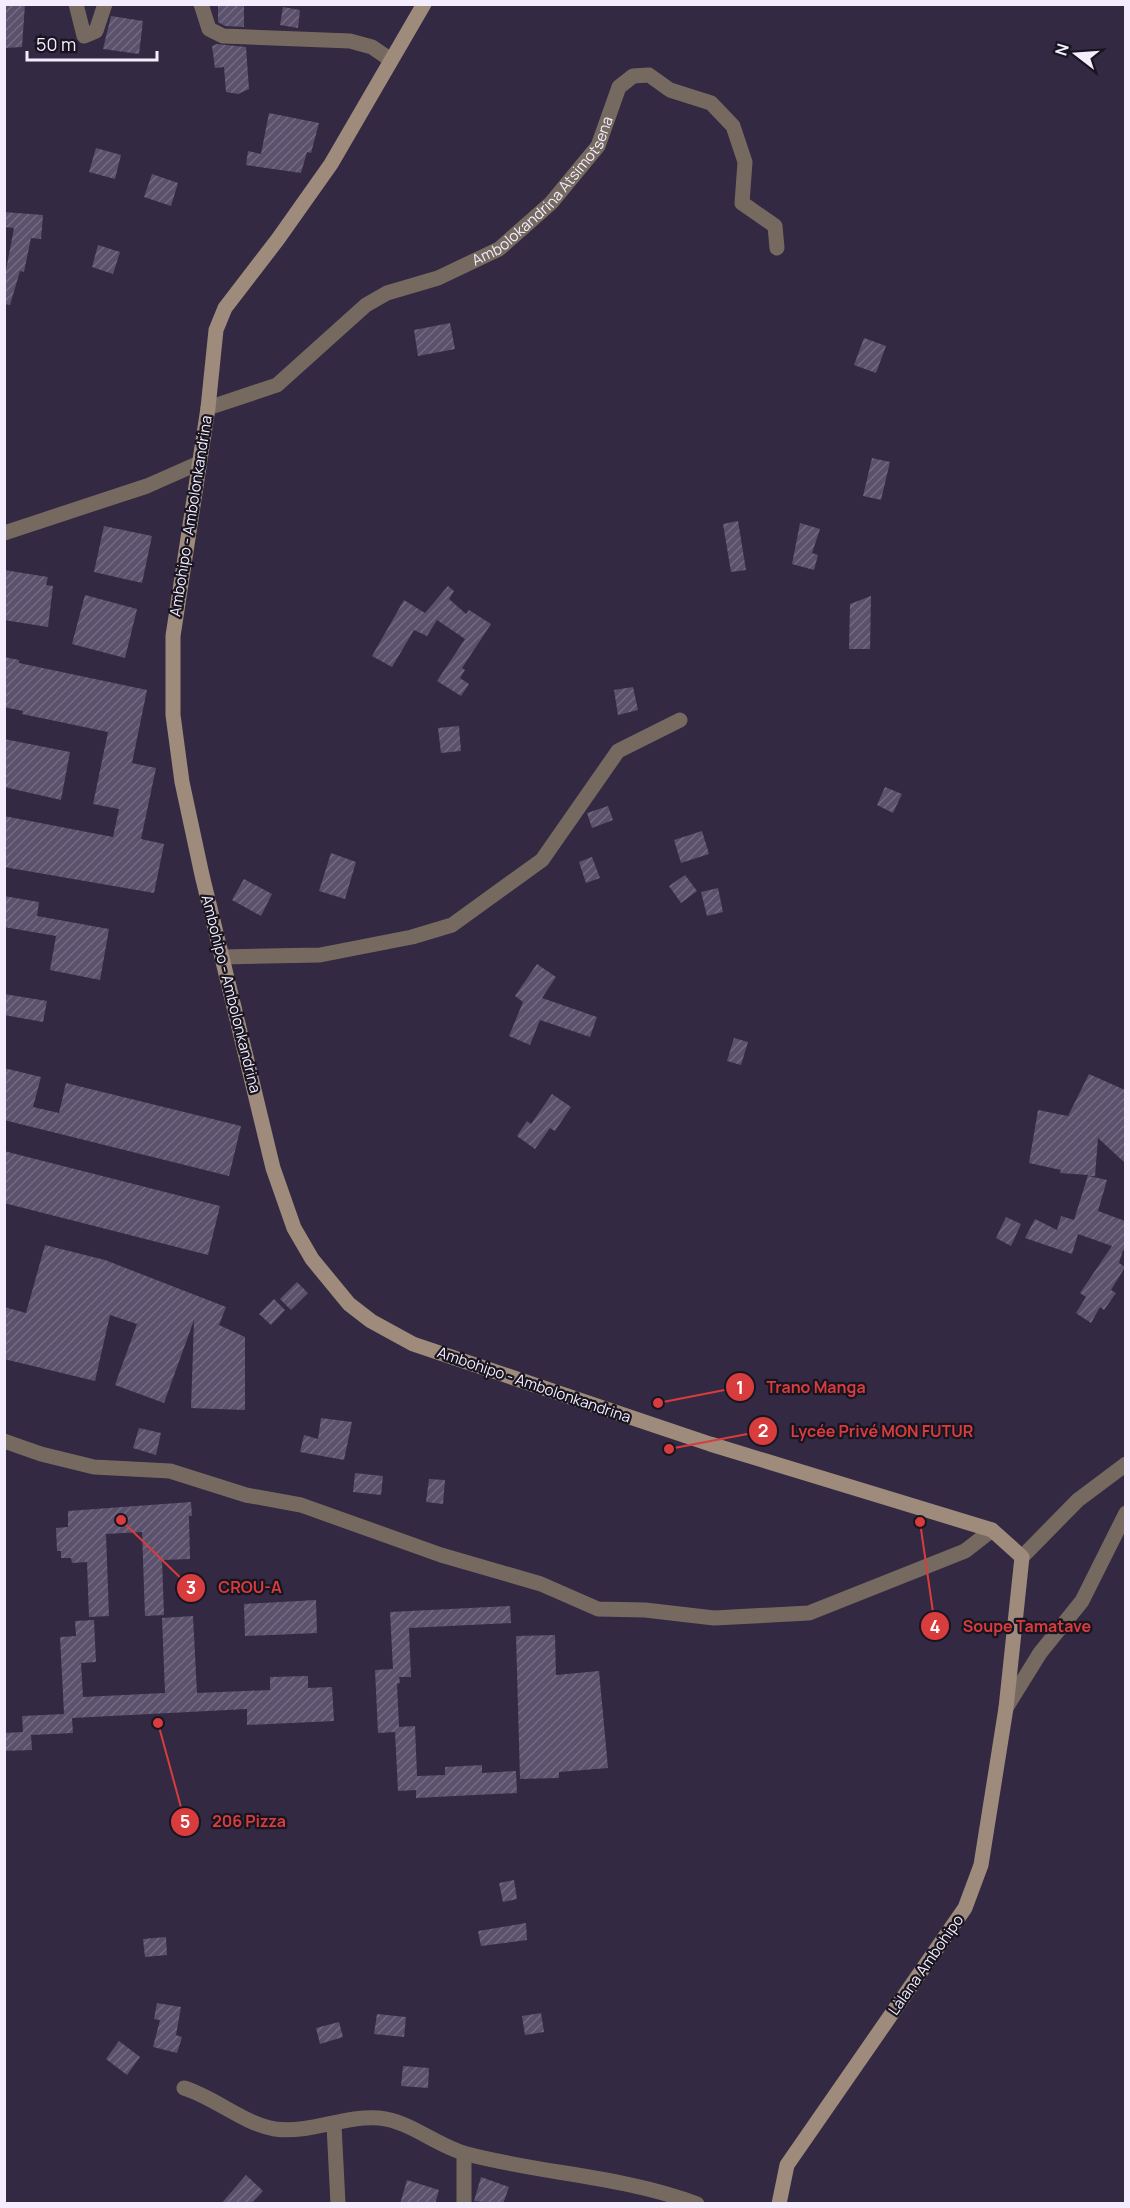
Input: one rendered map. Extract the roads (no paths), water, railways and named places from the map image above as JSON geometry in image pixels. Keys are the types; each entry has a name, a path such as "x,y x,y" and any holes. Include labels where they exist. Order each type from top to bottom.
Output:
{"street":[{"path":"76,4 84,36 96,31 105,4"},
{"path":"201,4 208,29 223,36 350,41 372,47 391,60"},
{"name":"Ambohipo - Ambolonkandrina","path":"424,4 332,164 225,308 216,330 208,408 173,636 173,715 182,782 273,1167 294,1228 312,1259 350,1304 371,1321 413,1344 710,1444 992,1530 1022,1557"},
{"name":"Ambolokandrina Atsimotsena","path":"208,408 277,385 366,305 387,293 438,278 499,249 551,203 598,146 619,87 633,76 650,75 670,90 711,103 733,126 745,162 742,203 775,226 777,248"},
{"path":"4,533 147,486 199,463"},
{"path":"222,957 320,955 411,937 452,924 542,860 618,751 680,720"},
{"path":"4,1441 42,1454 94,1467 170,1471 246,1495 301,1505 441,1555 541,1584 598,1609 645,1610 714,1618 809,1614 965,1551 992,1530"},
{"path":"1022,1557 1078,1500 1125,1464"},
{"path":"1006,1708 1040,1653 1082,1601 1125,1513"},
{"name":"Làlana Ambohipo","path":"779,2204 788,2165 965,1908 981,1865 1006,1708 1022,1557"},
{"path":"184,2088 201,2093 252,2121 276,2129 334,2125 361,2118 380,2118 402,2123 464,2154 657,2189 698,2204"},
{"path":"334,2125 338,2204"},
{"path":"464,2154 464,2204"}],"place":[{"name":"Trano Manga","path":"658,1403"},
{"name":"Lycée Privé MON FUTUR","path":"669,1449"},
{"name":"CROU-A","path":"121,1520"},
{"name":"Soupe Tamatave","path":"920,1522"},
{"name":"206 Pizza","path":"158,1723"}]}
